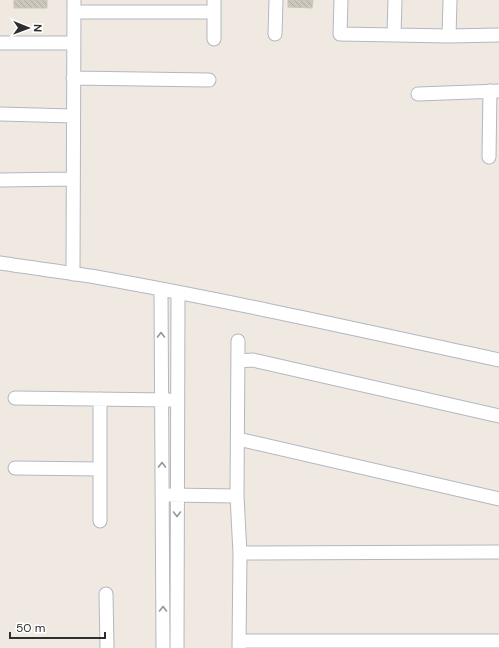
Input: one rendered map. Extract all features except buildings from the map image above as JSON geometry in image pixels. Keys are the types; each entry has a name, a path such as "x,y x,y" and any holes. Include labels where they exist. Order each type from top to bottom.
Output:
{"street":[{"path":"275,34 276,0"},
{"path":"341,0 340,34 449,36 499,35"},
{"path":"394,35 395,0"},
{"path":"449,36 450,0"},
{"path":"73,274 74,6 214,6 214,39"},
{"path":"0,44 74,43"},
{"path":"74,78 209,80"},
{"path":"418,94 494,91 489,156"},
{"path":"0,114 73,116"},
{"path":"0,180 73,179"},
{"path":"0,263 73,274 178,293 342,326 499,360"},
{"path":"162,290 161,400 163,648"},
{"path":"177,648 178,293"},
{"path":"238,341 237,496 240,553 239,644 499,641"},
{"path":"239,362 253,360 499,416"},
{"path":"15,398 177,401"},
{"path":"100,399 100,521"},
{"path":"238,439 499,499"},
{"path":"15,468 100,469"},
{"path":"162,495 237,496"},
{"path":"240,553 499,552"},
{"path":"106,594 107,648"}]}
